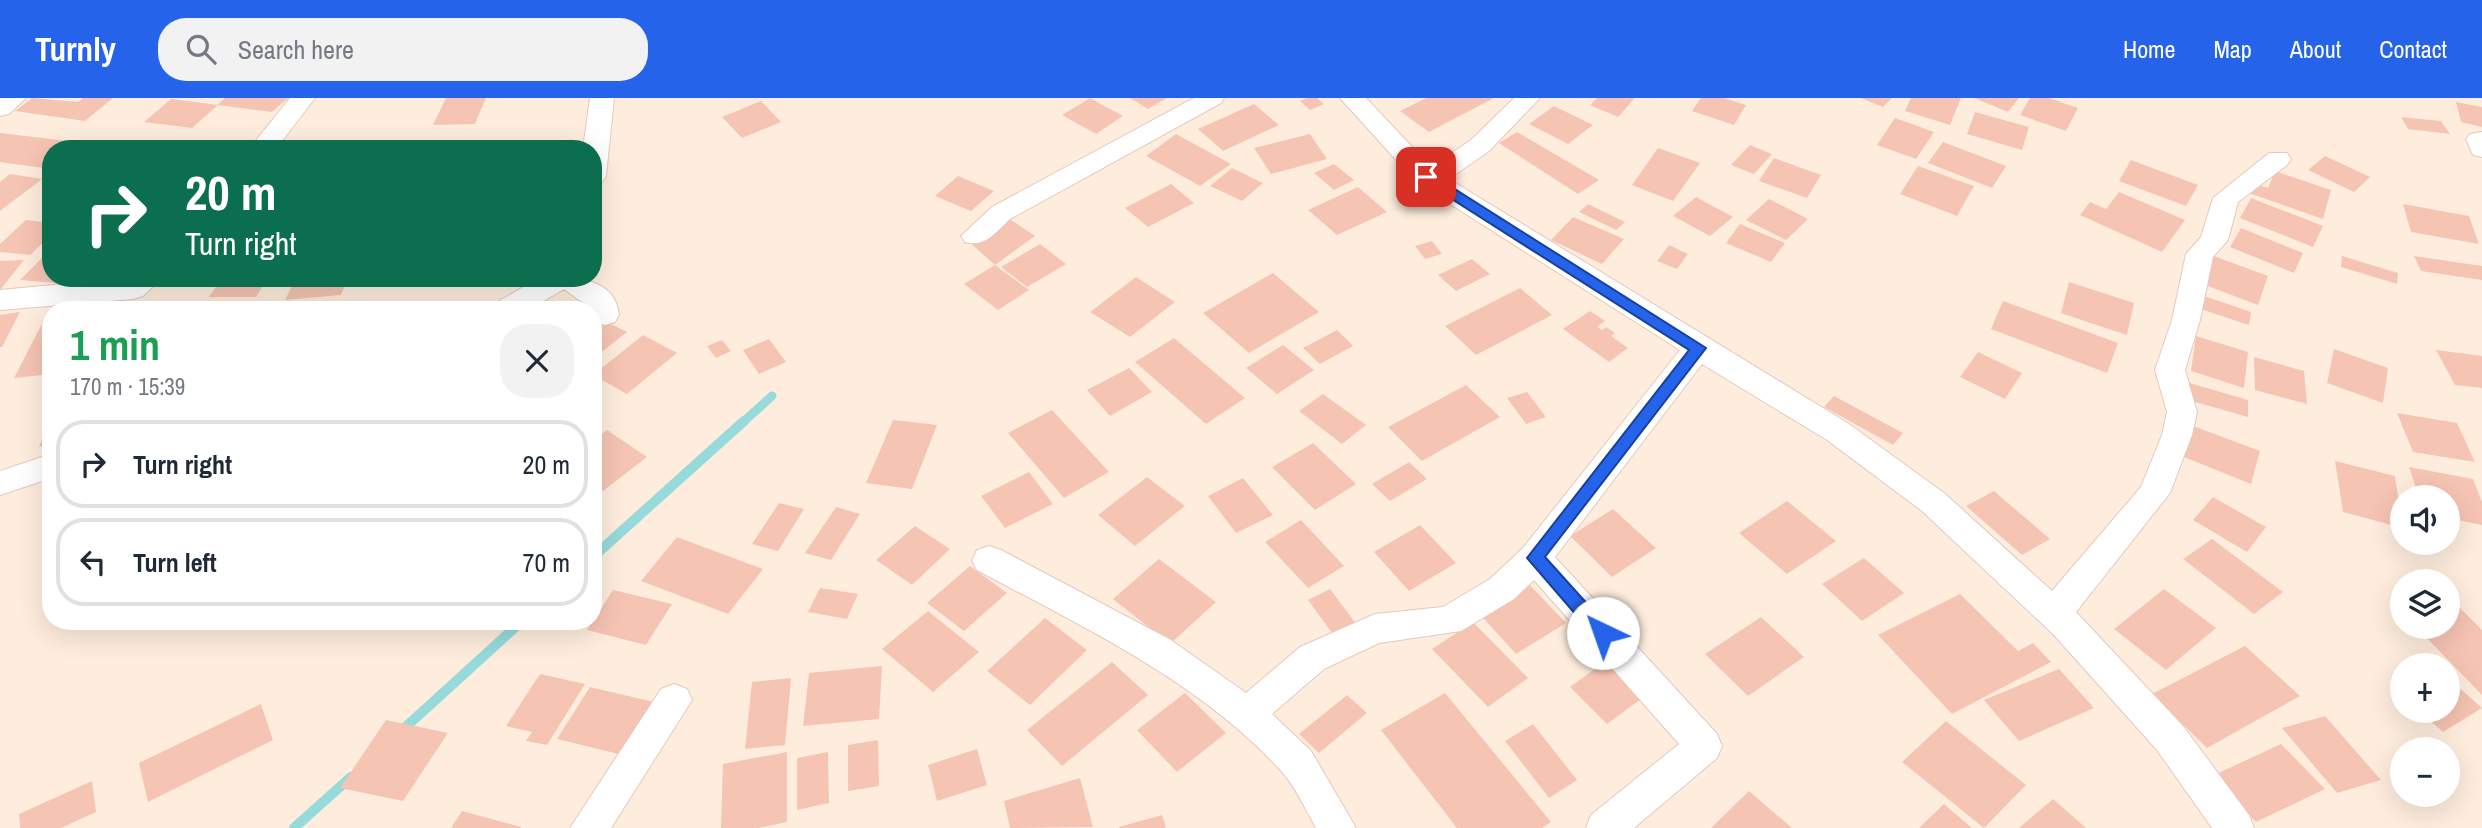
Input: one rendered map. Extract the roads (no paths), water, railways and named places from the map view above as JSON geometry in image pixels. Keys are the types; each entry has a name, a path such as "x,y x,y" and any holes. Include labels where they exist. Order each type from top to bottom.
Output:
{"street":[{"path":"0,108 14,98"},
{"path":"269,140 303,98"},
{"path":"597,140 602,98"},
{"path":"975,236 1002,213 1212,98"},
{"path":"1352,98 1426,177 1698,348 1838,432 1933,502 2054,614 2170,738 2235,828"},
{"path":"1426,177 1438,177 1486,139 1528,98"},
{"path":"2054,614 2154,494 2177,435 2182,412 2169,370 2186,320 2200,254 2214,240 2226,198 2278,159"},
{"path":"0,300 98,294 136,287"},
{"path":"521,301 546,287"},
{"path":"581,287 599,301"},
{"path":"602,303 605,315"},
{"path":"1247,715 1312,658 1376,629 1449,621 1502,589 1535,558 1698,348"},
{"path":"0,482 42,469"},
{"path":"1535,558 1704,746 1605,828"},
{"path":"989,560 1159,651 1247,715 1298,763 1337,828"},
{"path":"589,828 674,700"}],"waterway":[{"path":"742,423 772,396"},
{"path":"602,549 744,421"},
{"path":"398,734 512,630"},
{"path":"294,828 351,777"}]}
